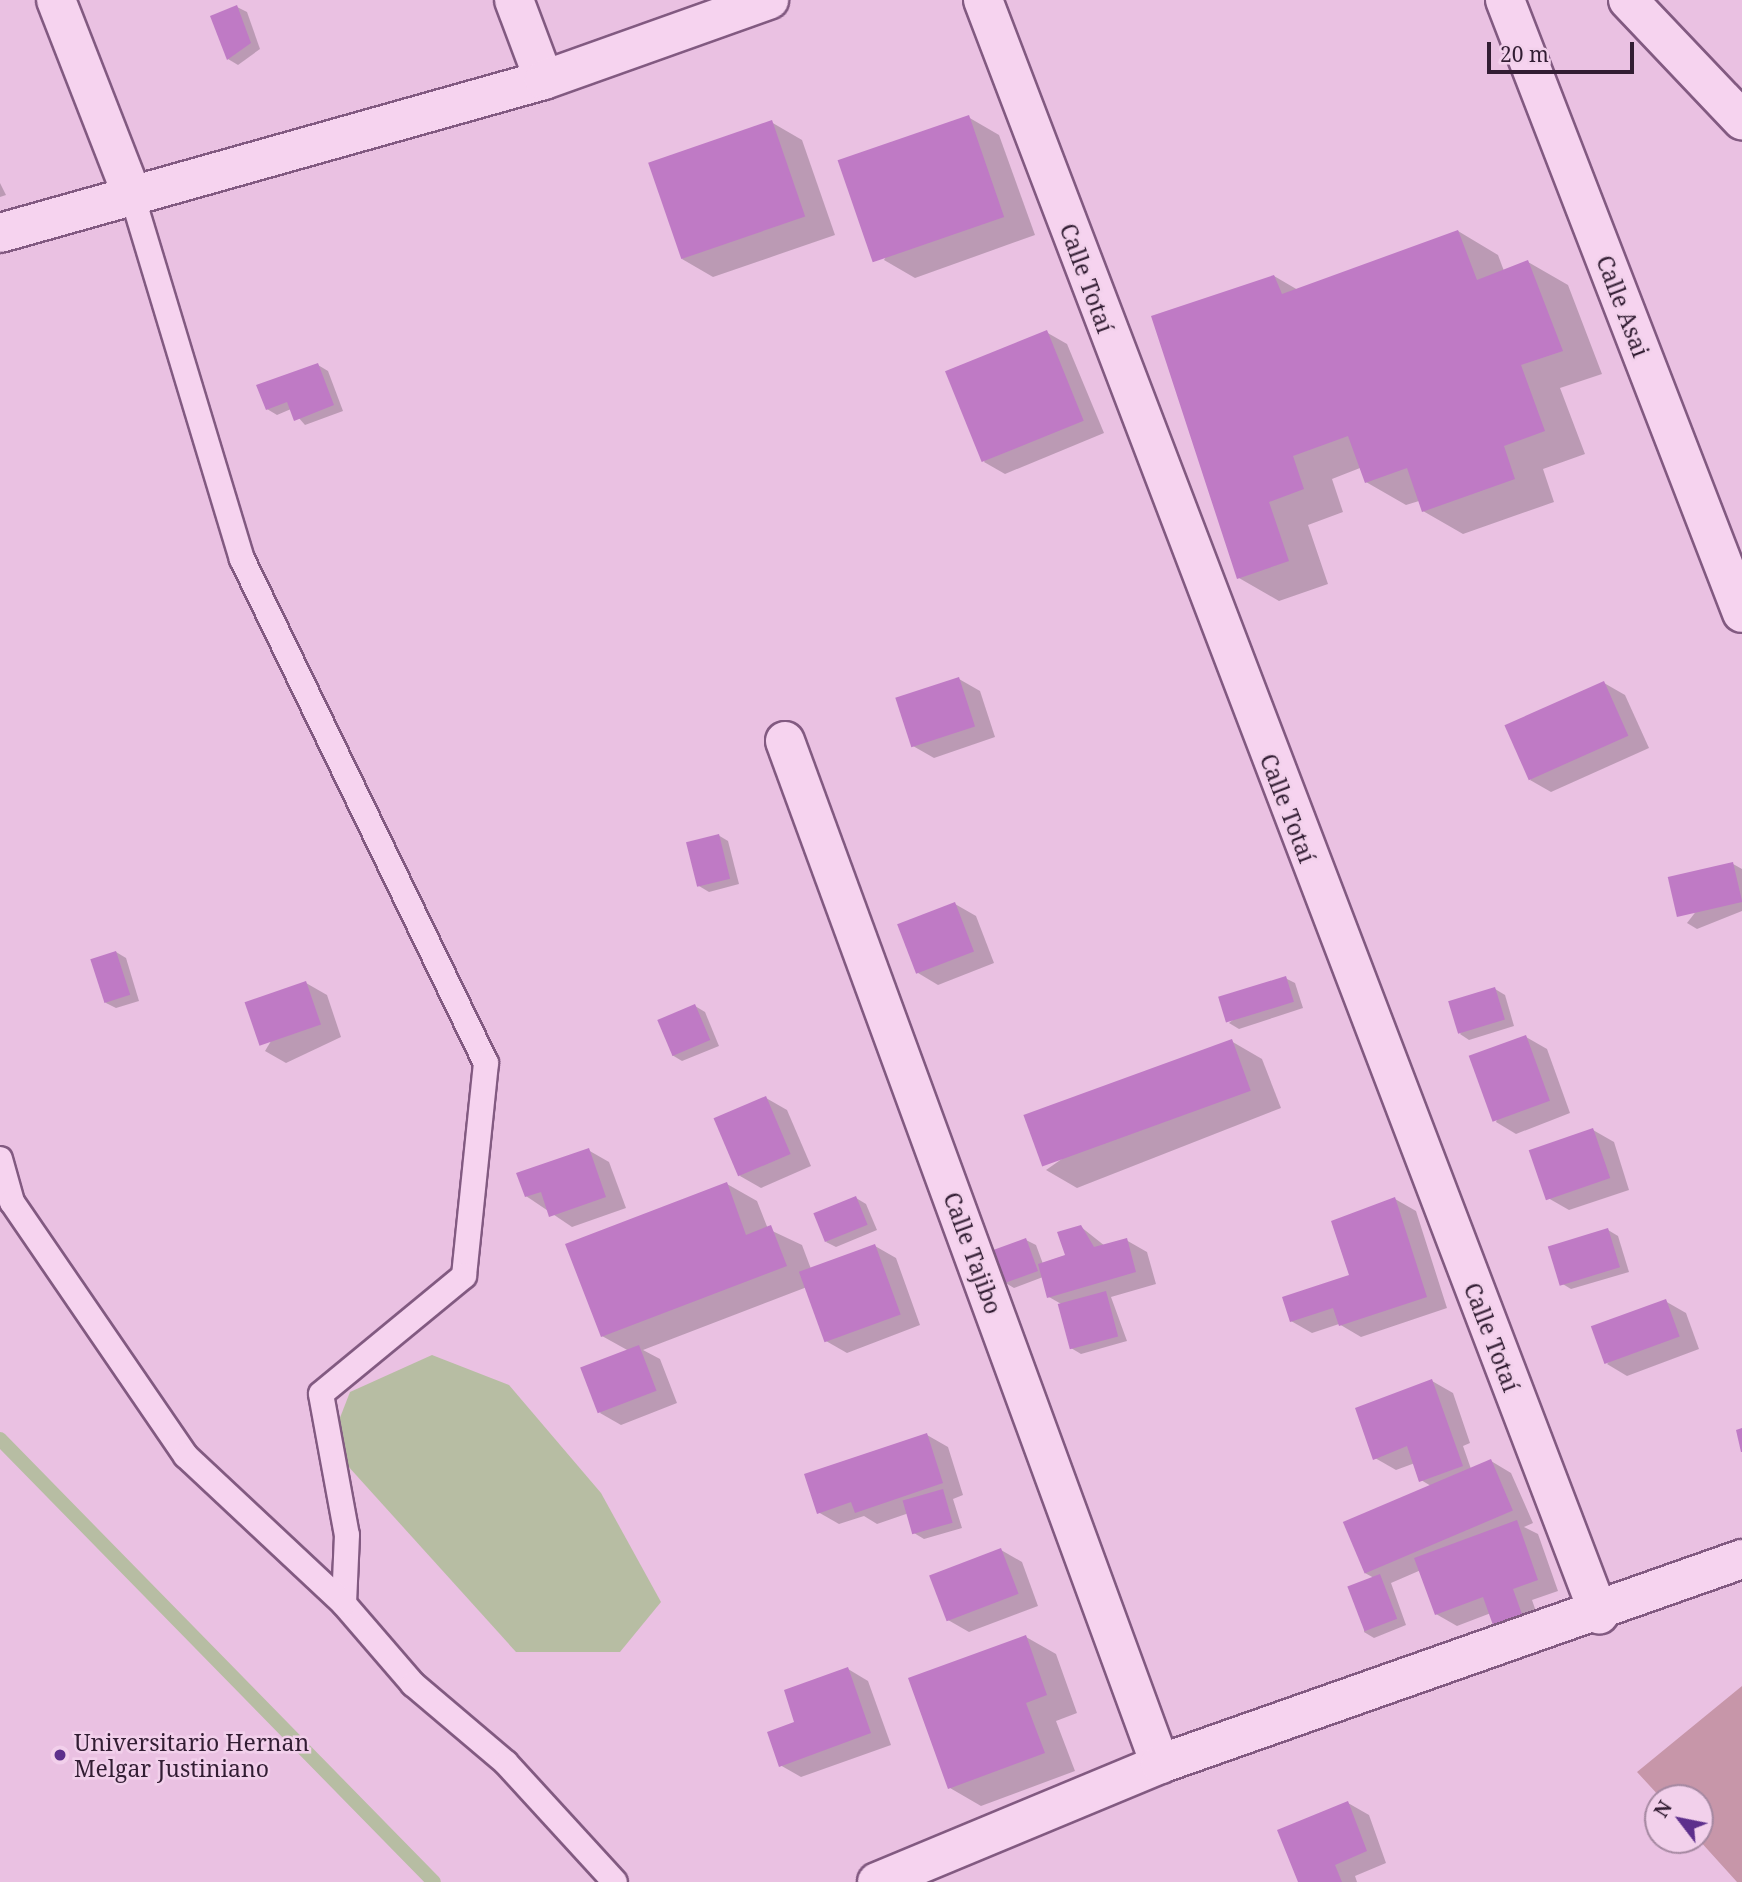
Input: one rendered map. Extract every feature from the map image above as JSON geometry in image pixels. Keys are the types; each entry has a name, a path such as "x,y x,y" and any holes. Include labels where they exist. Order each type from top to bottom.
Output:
{"street":[{"path":"56,0 132,195"},
{"path":"514,0 544,80"},
{"path":"0,233 544,80 769,0"},
{"name":"Calle Totaí","path":"983,0 1599,1614"},
{"name":"Calle Asai","path":"1505,0 1742,612"},
{"path":"1628,0 1742,120"},
{"name":"Calle Tajibo","path":"785,741 1160,1764"},
{"path":"877,1882 1160,1764 1599,1614 1742,1559"}],"lane":[{"path":"132,195 242,559 486,1063 464,1276 321,1394 347,1535 344,1604"},
{"path":"0,1159 12,1202 186,1456 344,1604 413,1684 506,1763 615,1882"}],"shaded area":[{"path":"432,1355 509,1385 601,1493 661,1602 620,1652 516,1652 347,1465 336,1428 350,1392"},
{"path":"1742,1686 1742,1882 1737,1882 1712,1854 1714,1854 1714,1784 1648,1784 1637,1772"}],"building":[{"path":"237,5 251,43 227,60 210,16"},
{"path":"969,115 1004,217 873,262 838,160"},
{"path":"772,120 805,216 681,259 648,163"},
{"path":"1458,230 1477,280 1528,260 1563,351 1521,365 1545,431 1504,446 1515,479 1422,512 1407,468 1365,483 1348,436 1293,456 1304,489 1269,502 1289,561 1237,579 1151,316 1274,275 1282,294"},
{"path":"1047,330 1084,421 982,462 945,371"},
{"path":"318,363 334,405 294,421 287,402 266,410 256,385"},
{"path":"959,677 975,726 911,747 895,698"},
{"path":"1604,681 1628,736 1529,780 1504,725"},
{"path":"719,834 730,879 697,887 686,842"},
{"path":"1733,862 1742,902 1677,917 1668,877"},
{"path":"955,902 974,951 916,974 897,924"},
{"path":"116,951 130,995 105,1003 90,959"},
{"path":"1286,976 1294,1002 1226,1023 1218,997"},
{"path":"306,981 321,1024 260,1046 245,1002"},
{"path":"1495,987 1505,1020 1458,1034 1448,1001"},
{"path":"695,1004 710,1040 672,1056 657,1020"},
{"path":"1526,1035 1550,1101 1493,1122 1469,1056"},
{"path":"1232,1039 1251,1091 1042,1167 1023,1115"},
{"path":"766,1096 791,1154 738,1176 714,1118"},
{"path":"1593,1128 1610,1178 1546,1200 1529,1150"},
{"path":"589,1148 606,1197 549,1217 541,1192 525,1197 516,1173"},
{"path":"727,1182 746,1235 771,1225 787,1266 601,1337 565,1244"},
{"path":"856,1196 868,1225 825,1242 813,1213"},
{"path":"1395,1197 1427,1297 1339,1326 1333,1308 1290,1322 1282,1297 1349,1275 1331,1221"},
{"path":"1081,1225 1094,1247 1127,1238 1136,1272 1047,1298 1038,1264 1065,1255 1057,1232"},
{"path":"1608,1228 1620,1267 1560,1286 1548,1246"},
{"path":"1026,1238 1038,1271 1003,1284 991,1251"},
{"path":"875,1244 901,1314 825,1342 799,1272"},
{"path":"1106,1291 1118,1336 1070,1349 1058,1304"},
{"path":"1666,1299 1680,1337 1605,1364 1591,1326"},
{"path":"639,1345 657,1391 598,1413 580,1368"},
{"path":"1432,1379 1463,1466 1419,1482 1407,1446 1373,1460 1355,1408"},
{"path":"1742,1428 1742,1452 1741,1452 1736,1430"},
{"path":"927,1433 943,1483 855,1513 851,1502 817,1514 804,1474"},
{"path":"1491,1459 1513,1511 1365,1573 1343,1522"},
{"path":"943,1489 953,1523 912,1534 903,1501"},
{"path":"1517,1520 1538,1580 1513,1589 1523,1617 1494,1628 1483,1597 1435,1615 1414,1558"},
{"path":"1001,1548 1019,1594 947,1621 929,1576"},
{"path":"1380,1574 1397,1619 1365,1631 1347,1587"},
{"path":"1026,1635 1047,1695 1026,1703 1045,1753 948,1789 908,1678"},
{"path":"848,1667 871,1733 779,1767 767,1732 794,1722 784,1690"},
{"path":"1348,1801 1367,1851 1335,1865 1342,1882 1298,1882 1277,1830"}],"waterway":[{"path":"0,1439 434,1882"}],"place":[{"name":"Universitario Hernan Melgar Justiniano","path":"60,1755"}]}
